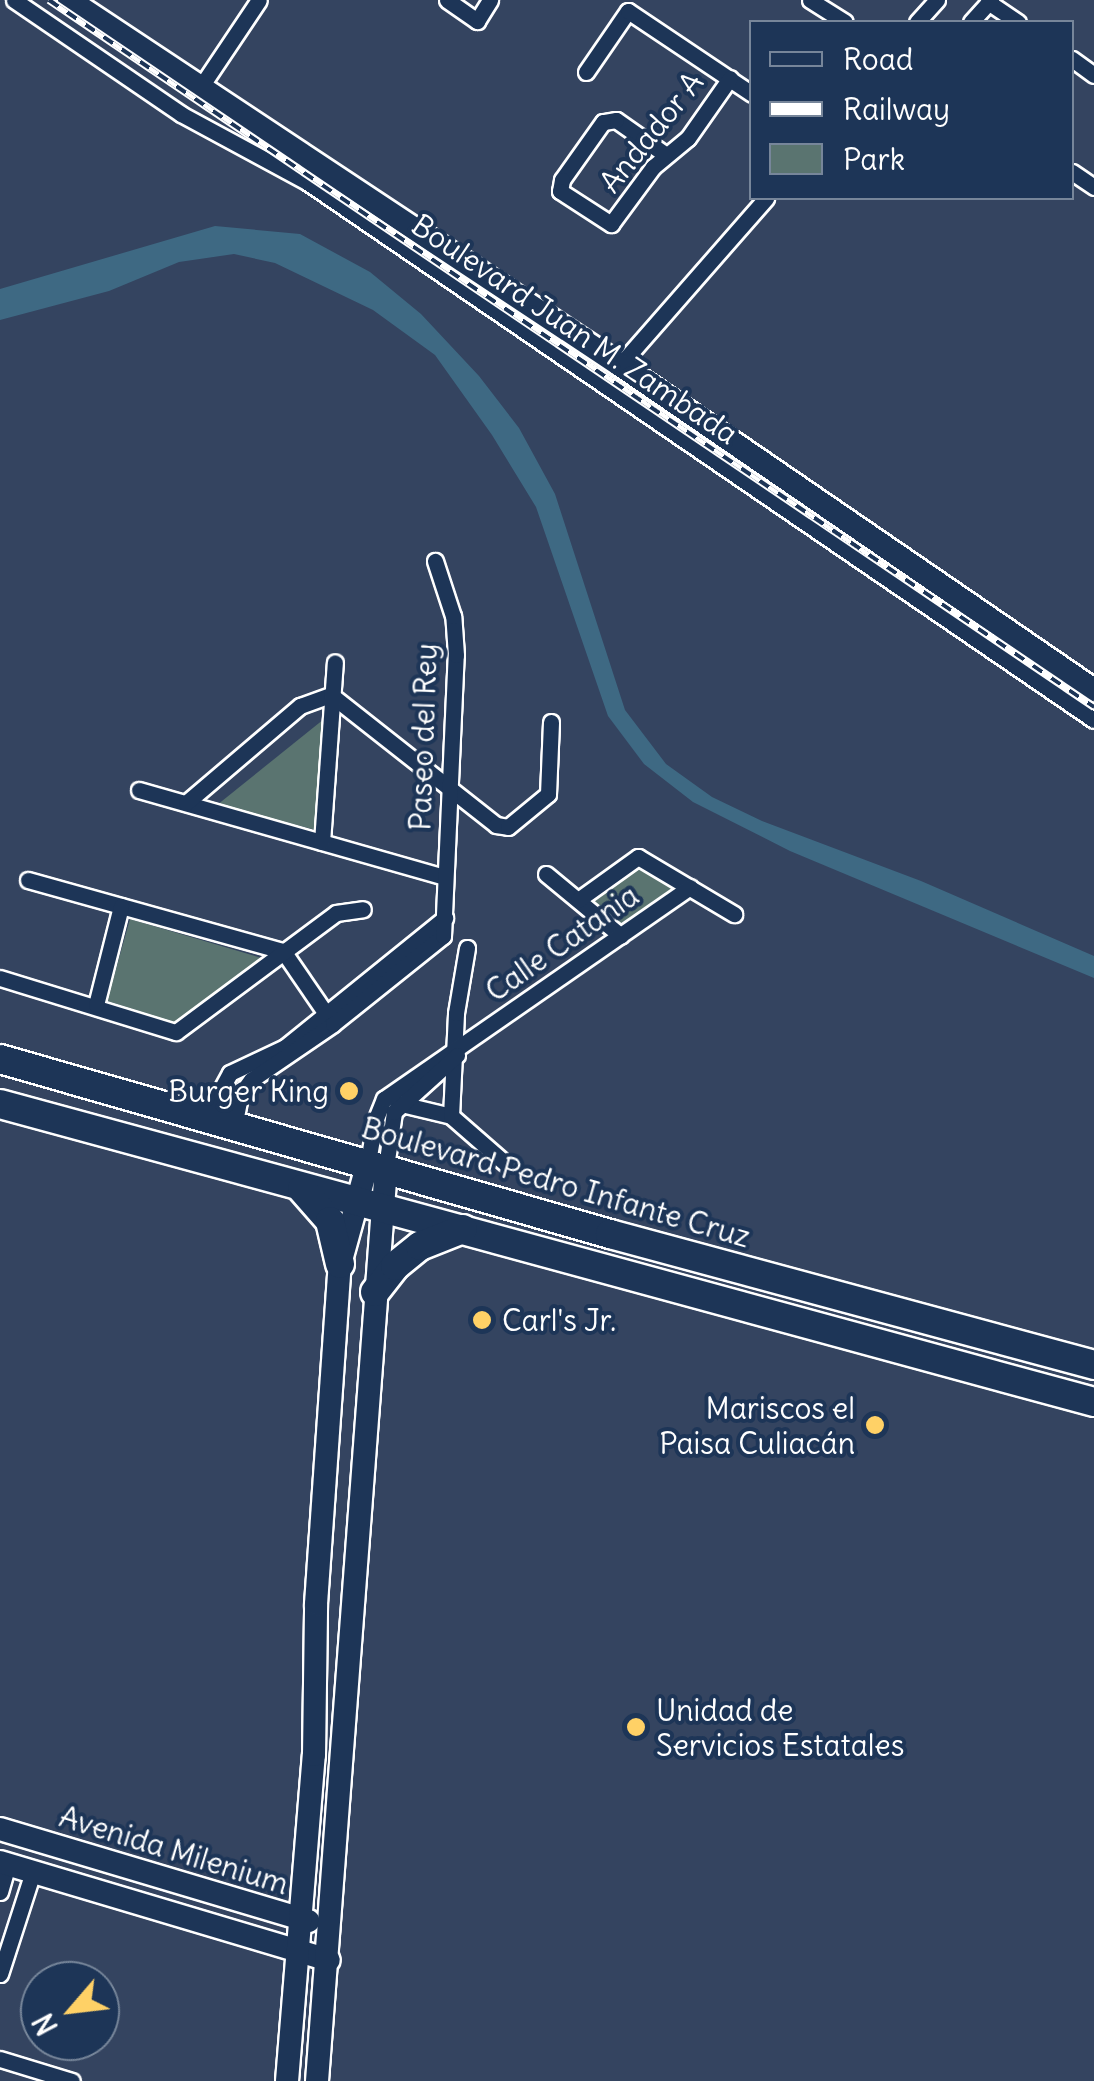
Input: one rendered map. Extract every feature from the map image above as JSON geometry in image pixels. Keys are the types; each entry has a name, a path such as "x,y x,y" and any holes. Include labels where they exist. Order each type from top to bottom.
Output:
{"highway":[{"name":"Boulevard Pedro Infante Cruz","path":"0,1059 377,1164 610,1234 1094,1365"},
{"path":"0,1104 463,1229 626,1278 1094,1402"},
{"path":"301,1188 330,1221 340,1264"},
{"path":"375,1292 395,1266 420,1246 463,1229"}],"street":[{"name":"Boulevard Juan M. Zambada","path":"14,0 192,121 307,182 1094,720"},
{"name":"Boulevard Juan M. Zambada","path":"69,0 620,364 1094,690"},
{"path":"448,0 477,21 490,0"},
{"path":"810,0 841,20"},
{"path":"919,20 937,0"},
{"path":"202,85 256,1"},
{"path":"973,20 989,1 1015,20"},
{"path":"586,72 622,16 634,13 749,92"},
{"name":"Andador A","path":"666,155 616,120 602,122 562,180 560,190 606,224 614,221 666,155 688,138 730,78"},
{"path":"620,364 764,200"},
{"name":"Paseo del Rey","path":"234,1127 245,1087 445,918 456,634 434,561"},
{"path":"322,842 335,662"},
{"path":"331,695 496,826 512,825 548,794 551,722"},
{"path":"186,804 300,706 331,695"},
{"path":"139,790 444,877"},
{"path":"578,900 634,857 734,914"},
{"path":"546,874 621,936"},
{"path":"28,880 283,952 330,1019"},
{"name":"Calle Catania","path":"458,1050 690,887"},
{"path":"96,1005 120,906"},
{"path":"0,978 176,1032 336,913 364,909"},
{"path":"451,1116 466,948"},
{"name":"Paseo del Rey","path":"205,1119 230,1074 330,1019"},
{"path":"377,1164 374,1121 384,1099 458,1050"},
{"path":"318,2081 375,1292 369,1206 377,1164 400,1104 458,1050"},
{"path":"384,1099 451,1116 506,1164"},
{"path":"287,2081 312,1771 316,1604 340,1264 369,1206"},
{"name":"Avenida Milenium","path":"0,1829 332,1928"},
{"path":"0,1892 4,1863"},
{"name":"Avenida Milenium","path":"4,1863 329,1960"},
{"path":"0,1974 33,1872"},
{"path":"0,2060 72,2081"}],"green space":[{"path":"329,715 320,831 217,805"},
{"path":"636,866 671,888 673,897 629,931 593,901"},
{"path":"130,919 275,962 189,1027 107,1001"}],"water":[{"path":"215,226 300,234 370,272 421,314 479,376 519,428 555,494 625,710 666,764 712,797 762,821 921,881 1094,956 1094,978 790,851 693,802 644,764 608,716 536,507 492,435 435,355 373,310 275,263 234,254 179,262 109,291 0,320 0,289"}],"railway":[{"path":"49,0 1094,707"}],"place":[{"name":"Burger King","path":"349,1091"},
{"name":"Carl's Jr.","path":"482,1320"},
{"name":"Mariscos el Paisa Culiacán","path":"875,1425"},
{"name":"Unidad de Servicios Estatales","path":"636,1727"}]}
